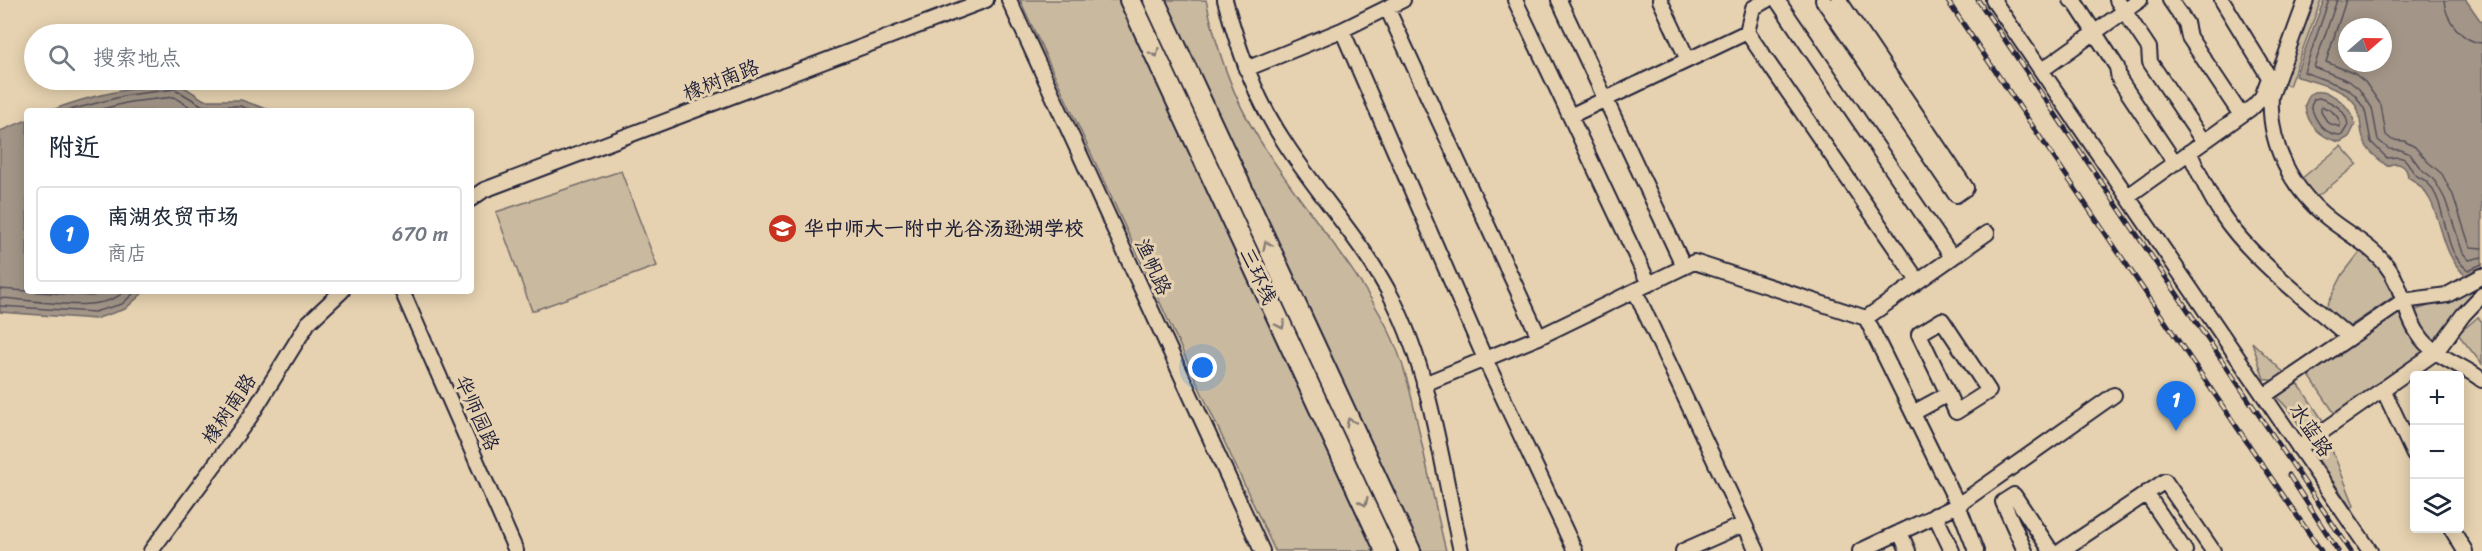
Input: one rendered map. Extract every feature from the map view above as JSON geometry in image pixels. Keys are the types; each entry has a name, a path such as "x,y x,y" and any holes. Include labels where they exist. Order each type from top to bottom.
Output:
{"highway":[{"name":"三环线","path":"1130,0 1386,551"},
{"name":"三环线","path":"1154,0 1410,551"}],"street":[{"name":"橡树南路","path":"474,197 484,190 986,0"},
{"name":"渔帆路","path":"1009,0 1262,551"},
{"path":"1225,0 1246,69 1264,108 1285,143 1386,288 1407,332 1424,384 1461,551"},
{"path":"1246,69 1342,30 1403,0"},
{"path":"1515,0 1649,284"},
{"path":"1559,0 1684,267"},
{"path":"1660,0 1688,60"},
{"path":"1767,0 1753,8 1747,32 1918,281"},
{"path":"1777,0 1952,257"},
{"path":"1824,0 1878,68 1966,188 1956,195 1878,68 1839,0"},
{"name":"水蓝路","path":"1993,0 2370,551"},
{"path":"2071,0 2074,1 2117,67 2119,78 2175,163"},
{"path":"2042,70 2095,33 2120,6 2140,0"},
{"path":"2170,0 2186,23 2188,37 2241,115"},
{"path":"2222,0 2269,77"},
{"path":"2128,196 2254,106 2262,97 2297,0"},
{"path":"2306,0 2271,96 2270,111 2274,134 2293,180 2307,199 2328,219 2374,252 2387,265 2415,329 2423,341 2436,352 2482,380"},
{"path":"2120,6 2149,48 2150,62 2203,141"},
{"path":"1387,8 1539,337"},
{"path":"1342,30 1485,359 1575,551"},
{"path":"1570,116 1747,32"},
{"path":"2189,152 2217,206 2239,235 2283,279 2349,337"},
{"path":"1866,318 1987,233"},
{"path":"1424,384 1539,337 1694,262 1866,318 1958,505 1976,551"},
{"path":"2264,396 2403,301 2447,295 2482,276"},
{"path":"1635,291 1757,551"},
{"name":"橡树南路","path":"151,551 250,417 308,324 339,294"},
{"name":"华师园路","path":"403,294 516,551"},
{"path":"2299,448 2436,352 2463,315 2482,295"},
{"path":"1942,320 1989,391 1956,412 1948,394 1919,334 1942,320"},
{"path":"2383,388 2410,445"},
{"path":"1912,413 1948,394"},
{"path":"1862,550 1958,505 2114,395"},
{"path":"1996,477 2009,498"},
{"path":"2061,551 2164,481 2213,551"},
{"path":"2146,493 2185,551"},
{"path":"2025,551 2003,502 2014,495 2051,551"},
{"path":"1935,515 1952,551"},
{"path":"1683,551 1744,524"},
{"path":"1899,532 1908,551"},
{"path":"2454,533 2465,551"}],"shaded area":[{"path":"1020,0 1206,0 1226,72 1249,123 1291,186 1358,278 1393,340 1404,368 1446,551 1275,551"},
{"path":"2312,0 2321,0 2289,86 2282,83"},
{"path":"2341,146 2357,164 2316,198 2301,179"},
{"path":"621,171 657,266 532,311 496,212"},
{"path":"2363,248 2384,268 2396,295 2347,328 2325,309 2343,274"},
{"path":"2470,288 2476,295 2447,330 2432,343 2410,312 2443,301"},
{"path":"2398,312 2410,333 2426,352 2335,414 2308,374"},
{"path":"2478,317 2482,322 2482,364 2458,334"},
{"path":"2252,342 2286,373 2274,381 2264,379"},
{"path":"2297,382 2324,422 2309,432 2303,432 2292,413 2277,397"},
{"path":"2326,435 2352,500 2354,506 2351,508 2316,456 2317,443"}],"water":[{"path":"2324,0 2466,0 2482,23 2482,269 2468,278 2457,266 2449,253 2429,198 2421,187 2408,177 2404,167 2395,164 2387,166 2369,150 2364,140 2356,105 2343,93 2295,76"},
{"path":"129,90 189,90 204,100 241,100 264,108 58,108 97,96"},
{"path":"2314,92 2334,97 2350,112 2355,125 2349,137 2340,142 2316,130 2309,119 2305,105 2310,94"},
{"path":"24,121 24,294 142,294 125,309 95,319 0,312 0,131"}],"railway":[{"path":"1947,0 2321,551"},
{"path":"1978,0 2351,551"},
{"path":"2289,475 2338,551"}],"place":[{"name":"华中师大一附中光谷汤逊湖学校","path":"783,228"},
{"name":"南湖农贸市场","path":"2176,431"}]}
